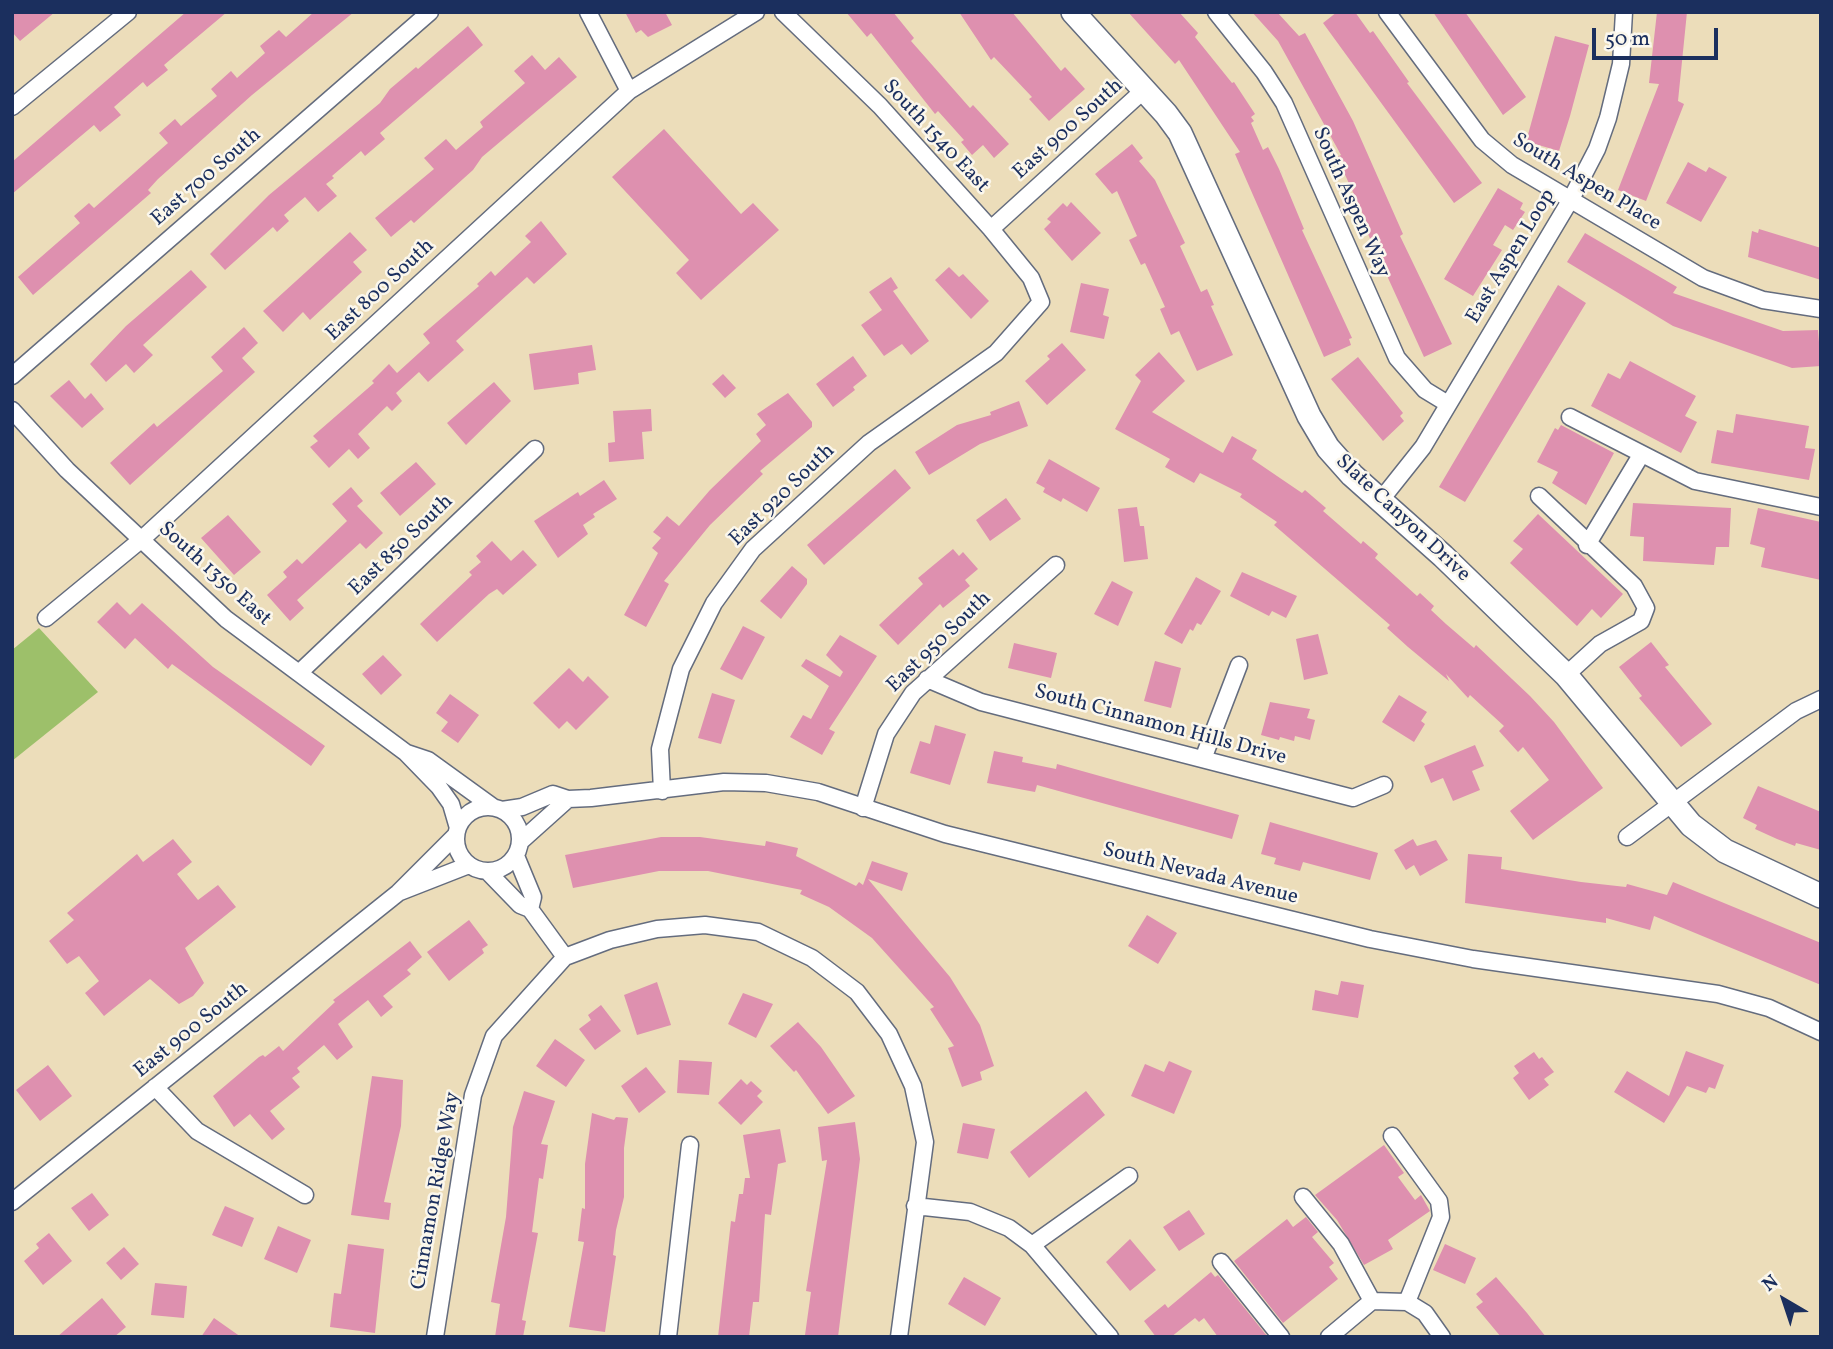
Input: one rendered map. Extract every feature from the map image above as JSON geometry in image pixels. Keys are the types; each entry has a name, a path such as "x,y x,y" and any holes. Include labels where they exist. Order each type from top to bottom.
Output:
{"street":[{"path":"12,107 128,12"},
{"name":"East 700 South","path":"12,376 430,12"},
{"path":"588,12 629,91"},
{"name":"East 800 South","path":"46,618 142,539 629,91 756,12"},
{"name":"South 1540 East","path":"783,12 880,106 991,229 1031,278 1041,302"},
{"name":"Slate Canyon Drive","path":"1073,12 1180,133 1315,427 1328,448 1566,675 1691,825 1725,851 1821,896"},
{"name":"South Aspen Way","path":"1216,12 1264,72 1284,103 1397,358 1425,390 1448,404"},
{"name":"South Aspen Place","path":"1387,12 1494,152 1703,278 1763,300 1821,309"},
{"name":"East Aspen Loop","path":"1380,500 1412,464 1572,199 1608,118 1621,64 1624,12"},
{"name":"East 900 South","path":"991,229 1144,90"},
{"name":"East 920 South","path":"662,791 660,749 681,669 715,603 754,550 869,443 996,354 1041,302"},
{"name":"South 1350 East","path":"12,410 66,470 226,619 405,752 439,787 451,804 457,831"},
{"path":"1570,417 1695,481 1821,507"},
{"name":"East 850 South","path":"299,673 535,450"},
{"path":"1587,545 1641,455"},
{"path":"1539,496 1587,545 1639,592 1646,608 1641,621 1600,643 1566,675"},
{"name":"East 950 South","path":"863,808 886,734 897,714 927,679 1056,565"},
{"path":"1203,759 1239,665"},
{"name":"South Cinnamon Hills Drive","path":"927,679 981,702 1353,798 1384,785"},
{"path":"1627,837 1796,711 1821,699"},
{"name":"South 1350 East","path":"405,752 428,760 497,809"},
{"name":"South Nevada Avenue","path":"497,809 522,807 553,794 568,799 662,791 724,782 766,783 818,792 945,834 1370,939 1473,959 1717,994 1769,1008 1821,1032"},
{"path":"487,871 504,867 518,849 568,799"},
{"path":"530,909 533,897 518,849 516,823 497,809 472,811 457,831 458,852 469,865 487,871 520,905 530,909 565,957 610,940 657,929 705,925 758,932 812,958 857,992 889,1034 913,1086 925,1142 899,1337"},
{"name":"East 900 South","path":"12,1202 398,893 457,831"},
{"name":"East 900 South","path":"398,893 469,865"},
{"name":"Cinnamon Ridge Way","path":"435,1337 473,1095 494,1036 565,957"},
{"path":"155,1087 197,1131 305,1195"},
{"path":"1392,1136 1439,1201 1441,1217 1407,1302"},
{"path":"668,1337 690,1145"},
{"path":"1032,1245 1129,1176"},
{"path":"1303,1197 1341,1244 1372,1301"},
{"path":"915,1206 970,1212 1010,1228 1032,1245 1110,1337"},
{"path":"1221,1262 1281,1337"},
{"path":"1330,1336 1372,1301 1407,1302 1425,1314 1441,1337"}],"green space":[{"path":"39,628 98,692 12,761 12,650"}],"building":[{"path":"12,12 55,12 20,41 12,32"},
{"path":"186,12 227,12 164,65 168,70 147,87 143,82 114,107 121,115 100,132 94,125 12,194 12,162"},
{"path":"314,12 354,12 252,95 158,179 148,190 151,193 33,295 18,277 80,223 74,216 89,203 94,208 168,143 159,133 175,119 181,126 217,96 211,89 231,71 237,78 265,53 260,46 279,30 286,37"},
{"path":"625,12 665,12 672,25 648,37 641,30 636,33"},
{"path":"846,12 893,12 914,38 911,41 970,108 973,105 1009,144 994,158 983,145 972,155 961,142 964,140 938,111 935,114 871,33 867,37"},
{"path":"959,12 1012,12 1061,71 1065,67 1085,89 1049,121 1029,99 1032,97 994,57 991,60"},
{"path":"1128,12 1179,12 1198,33 1195,37 1232,83 1234,82 1255,114 1251,117 1254,121 1251,123 1263,150 1268,147 1279,169 1304,229 1302,230 1352,338 1349,339 1351,345 1324,357 1235,154 1240,152 1179,60 1175,64"},
{"path":"1252,12 1277,12 1299,36 1305,33 1353,121 1403,234 1400,236 1452,344 1424,357 1363,223 1366,221 1337,157 1341,155 1278,41"},
{"path":"1337,12 1355,12 1370,33 1373,31 1409,82 1407,83 1482,183 1454,203 1323,23"},
{"path":"1433,12 1465,12 1526,97 1503,115"},
{"path":"1657,12 1687,12 1678,101 1684,104 1646,201 1618,190 1659,84 1649,83"},
{"path":"468,26 483,45 380,133 385,139 365,156 361,151 332,176 334,178 326,184 337,196 318,212 305,197 284,215 289,221 277,232 273,227 225,270 210,254 269,195 380,103 390,89"},
{"path":"1555,36 1589,45 1570,116 1559,151 1535,144 1523,153"},
{"path":"532,55 545,70 559,57 577,77 482,157 473,170 414,223 411,220 391,237 375,218 434,169 424,158 446,139 456,150 483,127 480,122 525,83 514,71"},
{"path":"664,129 741,214 753,203 779,230 701,300 676,273 689,260 612,177"},
{"path":"1132,144 1143,158 1139,161 1155,180 1185,243 1180,246 1201,292 1207,289 1214,305 1211,306 1233,355 1197,371 1179,331 1171,335 1160,309 1165,307 1145,263 1141,265 1129,240 1137,236 1117,191 1112,194 1095,174"},
{"path":"1688,162 1706,172 1709,167 1727,177 1701,222 1666,203"},
{"path":"1498,188 1523,203 1520,209 1525,212 1513,230 1505,225 1493,245 1502,250 1473,296 1444,279"},
{"path":"1071,202 1101,233 1072,261 1044,229 1051,222 1047,219 1063,203 1067,207"},
{"path":"541,221 567,254 534,284 527,277 456,341 464,350 428,382 419,372 396,393 402,401 392,411 387,406 358,434 370,448 358,459 349,449 329,468 310,447 318,441 313,436 374,383 372,381 389,364 397,373 430,343 423,334 479,286 477,284 491,271 495,276 531,242 525,236"},
{"path":"1759,229 1821,248 1821,280 1748,257 1752,231 1758,233"},
{"path":"350,232 367,250 353,262 362,272 310,320 303,312 283,332 263,311"},
{"path":"1585,233 1677,287 1673,293 1783,331 1818,330 1821,366 1792,368 1673,326 1567,262"},
{"path":"949,267 959,277 963,274 989,301 971,319 935,280"},
{"path":"191,270 207,287 143,345 153,355 134,373 126,364 106,382 90,364 126,326"},
{"path":"891,277 898,288 893,291 929,341 911,355 902,344 884,356 861,325 882,310 869,292"},
{"path":"1081,283 1109,289 1103,315 1109,317 1104,339 1070,332"},
{"path":"1558,285 1586,303 1465,502 1439,487"},
{"path":"244,327 258,343 242,358 255,372 130,485 110,463 154,423 157,427 223,371 211,357"},
{"path":"1062,343 1086,370 1047,405 1025,381 1050,359 1047,356"},
{"path":"592,345 596,370 578,373 579,384 534,390 529,354"},
{"path":"1159,352 1185,381 1152,412 1223,453 1232,436 1257,450 1252,459 1302,493 1305,490 1326,508 1323,511 1361,544 1363,541 1378,554 1375,558 1417,596 1420,593 1434,606 1431,610 1446,624 1474,648 1476,645 1530,696 1554,722 1603,788 1533,840 1510,811 1549,780 1523,747 1518,752 1499,731 1504,726 1470,695 1468,698 1446,674 1449,681 1408,647 1387,628 1390,625 1274,525 1277,522 1240,497 1242,494 1200,473 1194,483 1165,467 1170,459 1115,429 1141,381 1135,375"},
{"path":"853,356 867,376 853,387 855,390 833,407 816,384"},
{"path":"1358,357 1403,413 1400,416 1404,421 1383,441 1331,379"},
{"path":"1630,361 1696,396 1685,416 1697,422 1681,453 1591,406 1608,373 1620,379"},
{"path":"723,374 736,388 725,398 712,384"},
{"path":"69,380 85,399 91,393 104,409 82,428 50,396"},
{"path":"494,382 511,401 466,445 447,423"},
{"path":"788,393 812,422 812,427 760,471 763,474 710,525 664,581 669,584 646,627 624,615 658,553 652,548 661,538 653,532 667,516 679,526 710,490 761,441 756,434 766,425 757,414"},
{"path":"1019,401 1028,426 980,444 929,475 915,452 957,425 991,415 990,412"},
{"path":"651,409 652,431 642,432 644,459 609,462 608,443 615,442 613,411"},
{"path":"1736,414 1809,426 1805,448 1815,449 1809,480 1711,463 1717,430 1733,433"},
{"path":"1561,425 1614,453 1586,505 1552,483 1558,472 1537,462 1555,428 1558,430"},
{"path":"1049,459 1100,488 1087,512 1063,498 1061,502 1043,492 1045,488 1036,483"},
{"path":"416,462 436,484 400,516 380,493"},
{"path":"895,469 911,488 824,565 807,545"},
{"path":"604,480 617,499 593,514 595,517 583,525 588,534 558,558 534,521 578,492 580,496"},
{"path":"351,487 363,501 357,506 383,533 366,549 360,543 297,600 304,608 290,621 267,595 287,577 283,572 297,559 302,564 347,521 332,504"},
{"path":"1006,498 1021,519 990,541 976,520"},
{"path":"1633,503 1731,508 1729,547 1716,547 1714,565 1643,561 1644,537 1630,536"},
{"path":"1137,507 1140,526 1144,526 1148,559 1124,562 1118,509"},
{"path":"1758,508 1821,522 1821,580 1761,567 1765,548 1750,544"},
{"path":"1538,514 1623,594 1601,618 1592,609 1577,626 1510,563 1523,549 1513,541"},
{"path":"228,515 261,552 234,575 201,538"},
{"path":"492,541 511,561 523,550 537,565 503,595 497,589 489,594 437,642 420,624 472,575 469,572 481,562 476,556"},
{"path":"953,549 959,556 963,552 978,569 965,580 970,586 943,608 940,604 898,645 879,625 923,584 918,578"},
{"path":"792,566 807,579 807,584 781,619 760,601"},
{"path":"1242,572 1297,596 1286,618 1272,611 1269,616 1230,596"},
{"path":"1196,577 1221,591 1201,625 1197,623 1193,631 1190,629 1182,644 1164,634"},
{"path":"1112,581 1133,592 1118,626 1094,614"},
{"path":"117,602 130,615 142,603 213,667 325,746 311,766 172,664 168,669 135,638 125,649 97,622"},
{"path":"743,626 765,637 742,680 720,669"},
{"path":"1318,634 1328,674 1304,680 1296,639"},
{"path":"840,635 877,656 829,729 835,732 822,755 790,737 803,715 811,719 829,686 801,666 806,659 840,677 843,672 826,655"},
{"path":"1651,642 1669,665 1665,667 1712,724 1681,747 1639,698 1642,696 1619,667"},
{"path":"1014,643 1057,653 1051,678 1008,668"},
{"path":"383,655 402,675 381,695 362,674"},
{"path":"1155,661 1181,668 1171,708 1144,701"},
{"path":"569,668 583,682 588,676 609,697 576,730 567,721 559,729 533,703"},
{"path":"712,693 735,700 721,744 698,738"},
{"path":"450,694 479,715 458,743 441,731 448,722 436,713"},
{"path":"1399,695 1427,712 1421,721 1425,724 1414,742 1382,722"},
{"path":"1270,702 1310,709 1307,718 1315,720 1310,740 1295,736 1294,741 1280,737 1279,740 1261,735"},
{"path":"935,725 966,734 950,785 910,773 920,741 930,744"},
{"path":"1475,745 1484,766 1472,771 1480,790 1453,801 1443,778 1431,783 1424,766"},
{"path":"994,751 1023,757 1022,762 1056,769 1057,764 1239,815 1232,839 1037,785 1035,792 987,783"},
{"path":"1758,786 1821,812 1821,850 1796,843 1795,846 1777,839 1755,829 1757,825 1743,818"},
{"path":"1270,822 1378,853 1370,880 1303,862 1300,871 1274,864 1276,858 1261,854"},
{"path":"661,837 700,837 765,846 766,841 798,848 796,856 856,886 859,882 863,885 872,861 908,873 902,891 868,879 950,977 980,1025 994,1066 980,1072 982,1080 962,1087 948,1048 954,1046 930,1009 934,1007 872,938 829,907 800,894 802,890 708,871 659,871 573,888 565,855"},
{"path":"173,839 192,862 177,874 198,900 218,885 236,907 185,948 204,983 193,996 179,1004 150,979 104,1016 85,993 99,981 79,956 67,964 49,941 74,920 67,913 137,854 143,862"},
{"path":"1413,839 1417,846 1436,840 1448,860 1420,876 1414,865 1406,870 1394,850"},
{"path":"1468,854 1502,857 1501,869 1581,882 1626,887 1627,884 1667,895 1673,882 1821,943 1821,985 1654,916 1650,930 1606,918 1606,923 1465,903"},
{"path":"1147,915 1177,933 1158,964 1128,946"},
{"path":"469,920 488,945 482,949 484,953 449,981 427,952"},
{"path":"410,941 422,957 407,970 411,974 383,996 393,1007 381,1017 368,1000 338,1024 353,1047 337,1060 324,1045 297,1068 300,1072 292,1078 300,1087 270,1111 285,1129 272,1140 250,1114 234,1127 213,1096 259,1057 265,1057 279,1046 283,1051 335,1002 333,1000"},
{"path":"1341,981 1364,985 1358,1018 1312,1010 1315,990 1338,995"},
{"path":"657,982 671,1025 637,1035 624,995"},
{"path":"743,993 773,1004 756,1038 728,1024"},
{"path":"601,1005 621,1031 595,1050 579,1029 591,1020 588,1015"},
{"path":"798,1022 821,1047 855,1096 828,1114 796,1070 794,1072 770,1046"},
{"path":"555,1039 585,1060 566,1087 536,1066"},
{"path":"1686,1051 1724,1065 1715,1089 1709,1087 1706,1093 1687,1086 1664,1123 1614,1092 1627,1071 1669,1096"},
{"path":"1534,1052 1539,1059 1542,1057 1554,1072 1544,1079 1549,1085 1529,1100 1513,1078 1519,1073 1514,1066"},
{"path":"679,1060 712,1062 709,1095 677,1093"},
{"path":"1169,1061 1192,1071 1174,1114 1131,1096 1145,1064 1164,1072"},
{"path":"48,1065 72,1096 40,1121 16,1090"},
{"path":"646,1067 666,1092 639,1113 621,1086"},
{"path":"372,1076 403,1080 401,1126 384,1202 391,1203 389,1220 351,1215"},
{"path":"741,1079 747,1085 751,1081 762,1091 757,1096 763,1102 741,1125 718,1103"},
{"path":"524,1091 555,1101 541,1144 548,1145 543,1179 539,1178 532,1232 538,1233 522,1320 526,1321 523,1337 495,1337 500,1304 491,1302 506,1217 513,1127"},
{"path":"1086,1091 1105,1115 1029,1178 1010,1152"},
{"path":"592,1113 614,1120 616,1117 628,1118 624,1148 624,1197 616,1230 613,1255 616,1256 605,1332 569,1327 584,1242 578,1241 582,1208 585,1209 585,1164"},
{"path":"855,1122 860,1159 838,1337 805,1335 811,1292 806,1291 827,1160 822,1161 818,1127"},
{"path":"963,1123 995,1129 988,1159 957,1153"},
{"path":"780,1129 786,1162 778,1164 771,1215 765,1214 759,1302 753,1302 749,1337 718,1337 731,1221 735,1222 739,1194 743,1194 745,1178 750,1178 743,1135"},
{"path":"1384,1145 1404,1173 1398,1177 1415,1200 1421,1195 1430,1211 1388,1240 1393,1249 1364,1265 1337,1220 1315,1195"},
{"path":"92,1193 109,1215 89,1231 71,1208"},
{"path":"225,1206 254,1218 242,1247 212,1235"},
{"path":"1189,1210 1205,1234 1179,1251 1163,1227"},
{"path":"1306,1217 1318,1232 1312,1237 1334,1263 1329,1267 1338,1279 1283,1323 1234,1261 1287,1219 1293,1227"},
{"path":"278,1226 311,1240 297,1273 264,1259"},
{"path":"49,1233 72,1261 43,1285 24,1261 39,1248 36,1244"},
{"path":"1130,1239 1156,1270 1130,1291 1106,1262"},
{"path":"348,1244 384,1249 375,1333 330,1327 334,1293 341,1294"},
{"path":"1445,1244 1476,1258 1465,1284 1433,1270"},
{"path":"124,1247 139,1264 121,1280 106,1263"},
{"path":"1211,1272 1215,1277 1218,1275 1267,1336 1218,1337 1204,1318 1199,1322 1195,1318 1171,1337 1156,1337 1144,1321 1165,1304 1168,1308"},
{"path":"964,1277 1001,1298 985,1326 948,1304"},
{"path":"1496,1277 1546,1337 1501,1337 1476,1307 1483,1302 1476,1294"},
{"path":"155,1283 187,1286 184,1318 151,1315"},
{"path":"102,1298 126,1327 114,1337 57,1337"},
{"path":"214,1318 241,1337 201,1337"}]}
